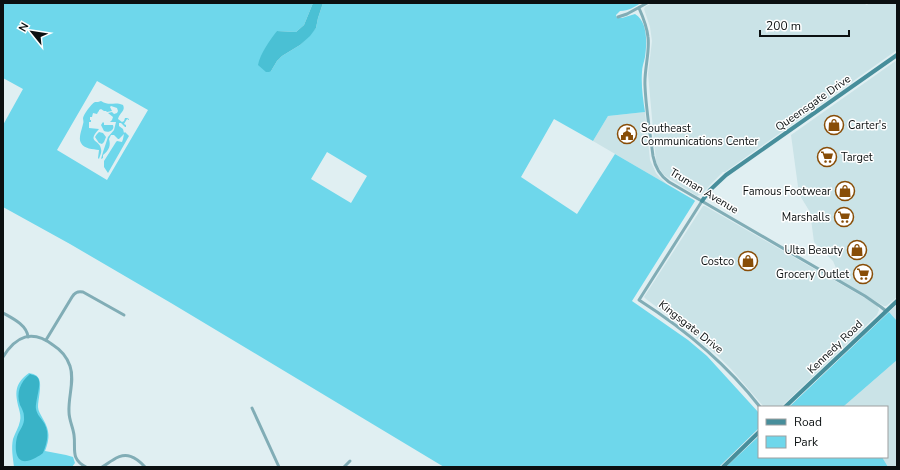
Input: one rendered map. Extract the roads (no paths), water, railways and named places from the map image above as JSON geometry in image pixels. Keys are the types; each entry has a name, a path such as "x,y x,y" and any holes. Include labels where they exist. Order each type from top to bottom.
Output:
{"street":[{"path":"618,16 627,14 647,3"},
{"name":"Truman Avenue","path":"639,8 645,23 648,39 645,86 654,164 659,172 665,179 865,296 886,311"},
{"name":"Queensgate Drive","path":"639,300 710,190 726,175 897,55"},
{"path":"46,340 75,292 78,291 82,291 124,315"},
{"name":"Kingsgate Drive","path":"639,300 684,330 712,353 759,406"},
{"name":"Kennedy Road","path":"786,406 897,301"},
{"path":"3,313 22,325 27,330 28,336"},
{"path":"3,357 10,346 18,340 28,336 35,336 46,340 64,354 71,368 69,416 74,436 75,454 80,463 86,467"},
{"path":"252,408 279,467"},
{"path":"723,467 758,433"},
{"path":"102,467 116,458 127,456 135,458 145,467"},
{"path":"344,467 350,460"},
{"path":"76,467 80,463"}],"place":[{"name":"Carter's","path":"834,125"},
{"name":"Southeast Communications Center","path":"627,134"},
{"name":"Target","path":"827,157"},
{"name":"Famous Footwear","path":"845,191"},
{"name":"Marshalls","path":"844,217"},
{"name":"Ulta Beauty","path":"857,250"},
{"name":"Costco","path":"748,261"},
{"name":"Grocery Outlet","path":"863,274"}]}
